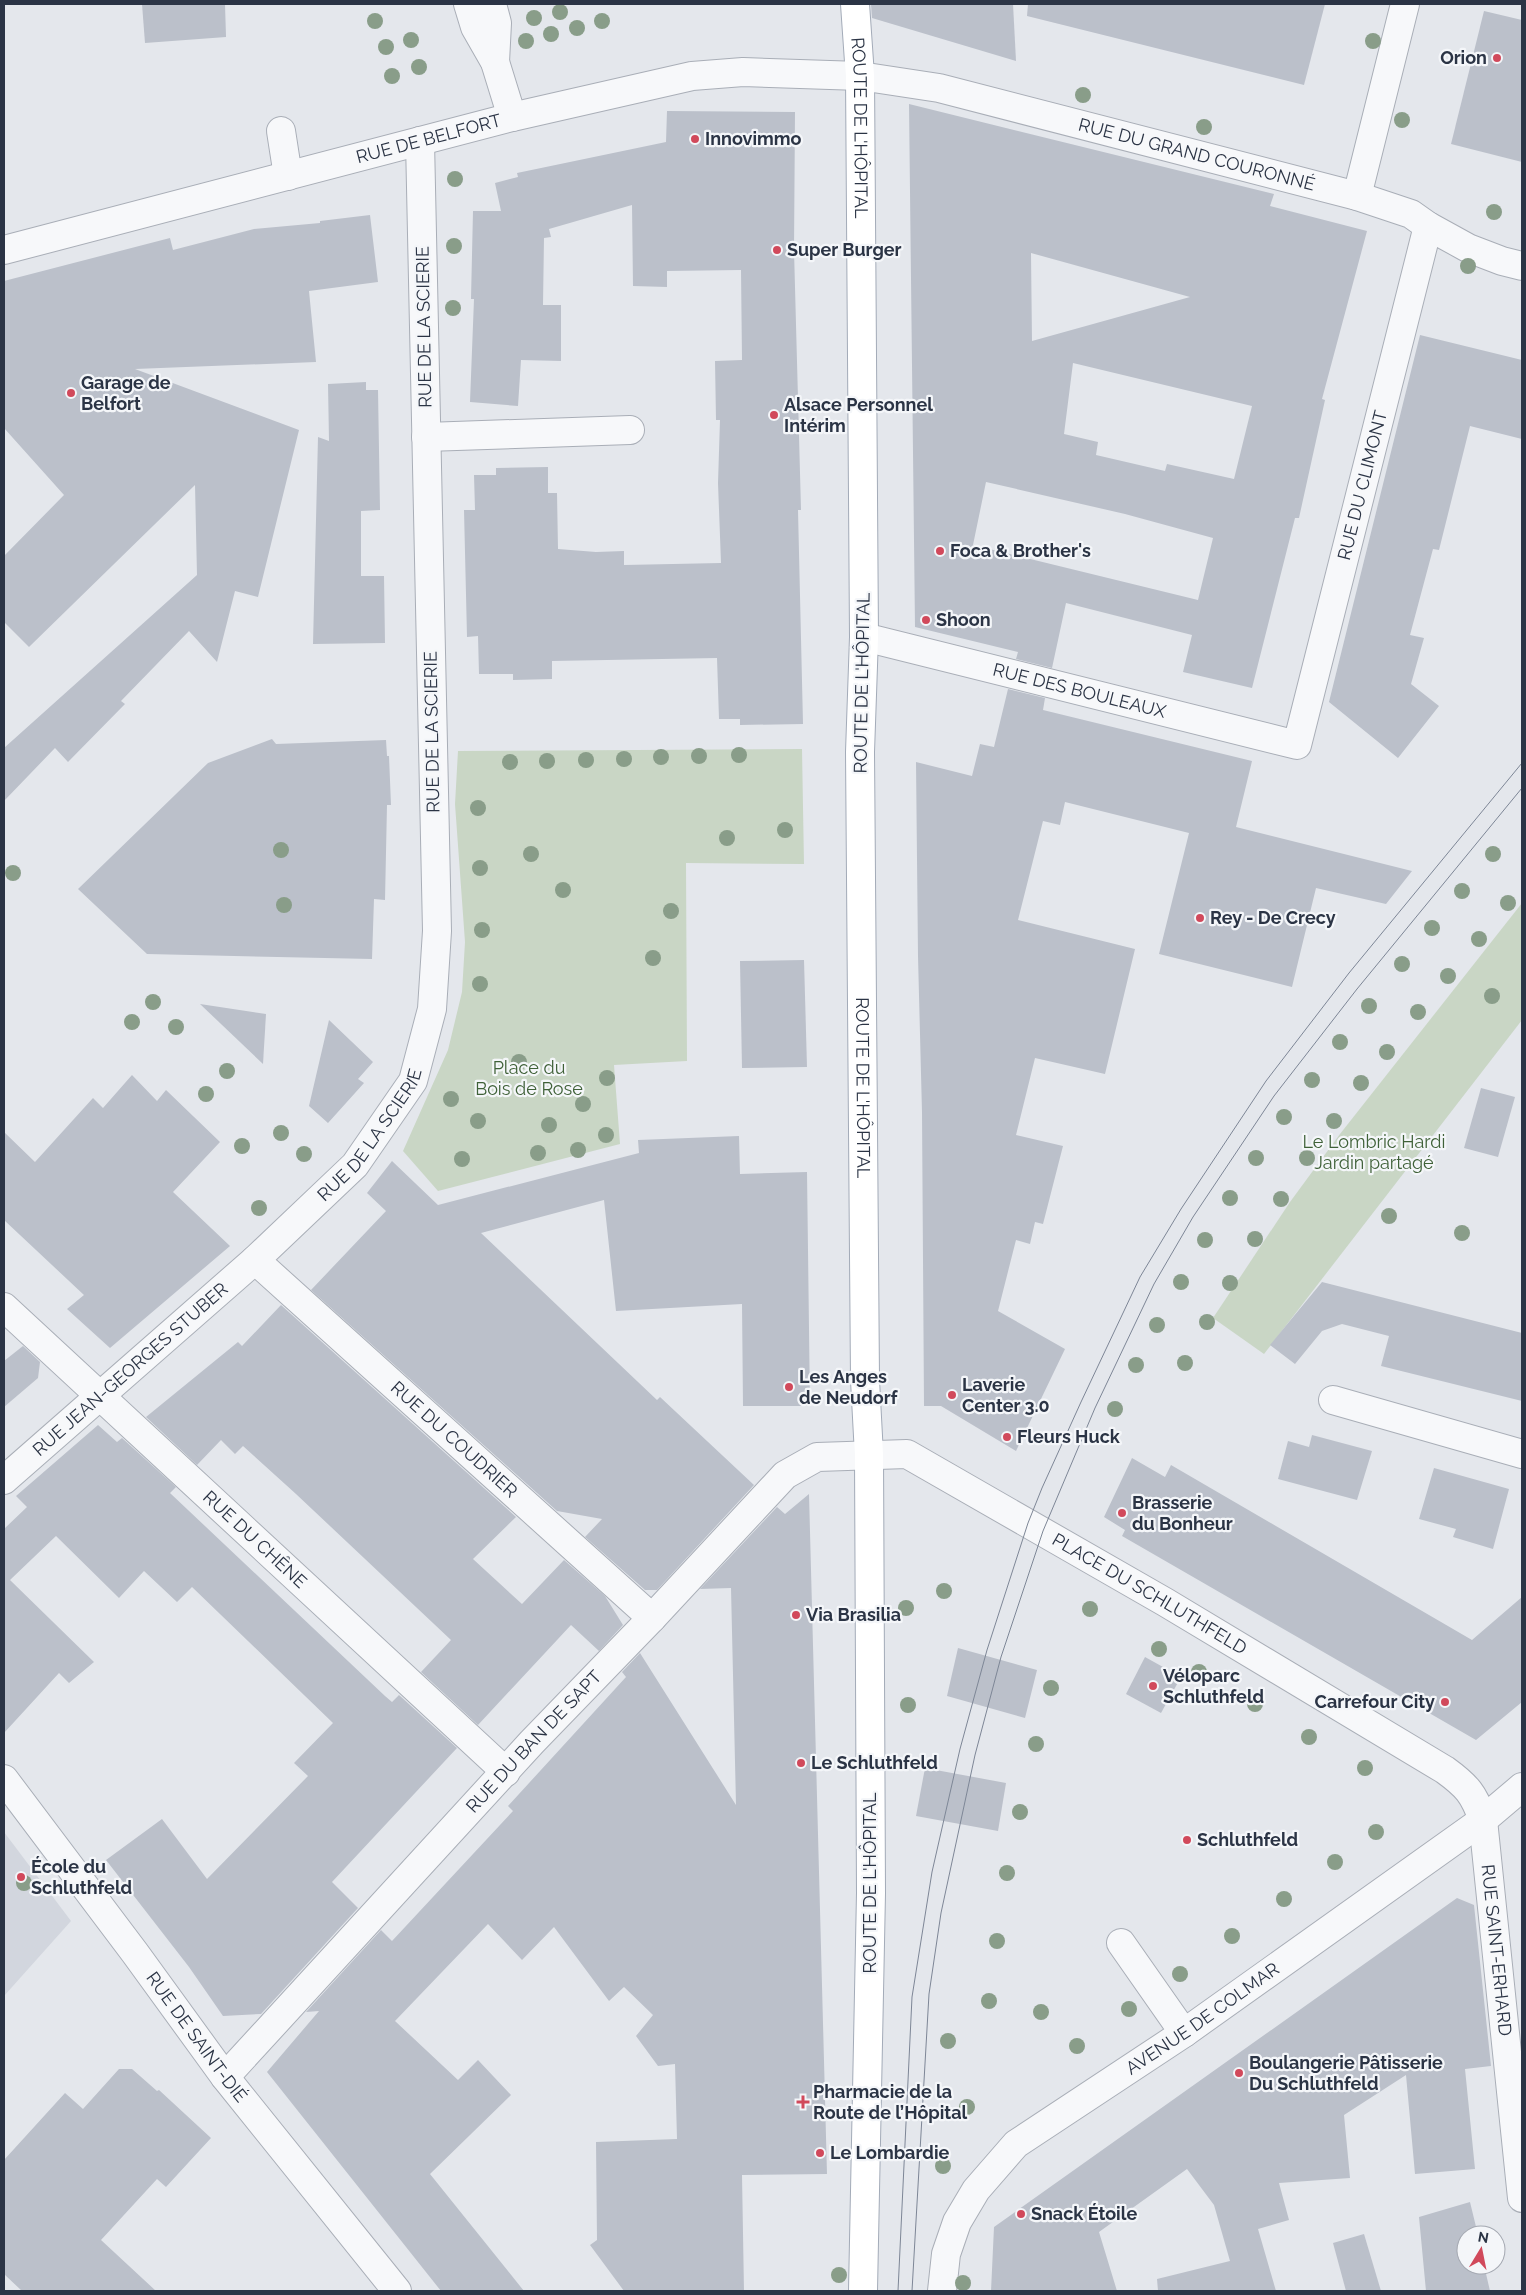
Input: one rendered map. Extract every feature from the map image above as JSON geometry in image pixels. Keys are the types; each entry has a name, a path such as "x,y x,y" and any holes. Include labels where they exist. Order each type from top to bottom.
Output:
{"main road":[{"name":"ROUTE DE L'HÔPITAL","path":"856,4 860,76 864,637 860,752 865,1380 869,1455 871,1893 863,2291"}],"street":[{"path":"468,4 475,27 495,62 512,117"},
{"path":"492,4 497,23 495,62"},
{"path":"1357,196 1405,4"},
{"name":"RUE DE BELFORT","path":"4,250 512,117 692,76 743,72 860,76"},
{"name":"RUE DU GRAND COURONNÉ","path":"860,76 939,88 1357,196 1411,214 1428,226 1468,248 1502,261 1522,266"},
{"path":"281,131 288,176"},
{"name":"RUE DE LA SCIERIE","path":"255,1260 345,1176 374,1140 413,1081 432,1009 437,931 420,142"},
{"name":"RUE DU CLIMONT","path":"1297,745 1428,226"},
{"path":"426,437 630,430"},
{"name":"RUE DES BOULEAUX","path":"864,637 1297,745"},
{"name":"RUE JEAN-GEORGES STUBER","path":"4,1480 255,1260"},
{"name":"RUE DU COUDRIER","path":"255,1260 652,1618"},
{"name":"RUE DU CHÊNE","path":"4,1307 506,1772"},
{"path":"1332,1400 1522,1454"},
{"name":"PLACE DU SCHLUTHFELD","path":"869,1455 907,1454 1165,1602 1445,1770 1464,1784 1476,1799 1483,1820"},
{"name":"RUE DU BAN DE SAPT","path":"225,2076 532,1742 652,1618 785,1475 817,1457 869,1455"},
{"name":"RUE DE SAINT-DIÉ","path":"4,1779 225,2076 397,2291"},
{"name":"AVENUE DE COLMAR","path":"942,2291 946,2254 957,2222 976,2190 1016,2144 1184,2033 1483,1820 1522,1787"},
{"name":"RUE SAINT-ERHARD","path":"1483,1820 1522,2198"},
{"path":"1121,1942 1184,2033"}],"shaded area":[{"name":"École du Schluthfeld","path":"4,1832 71,1921 4,1996"}],"green space":[{"name":"Place du Bois de Rose","path":"802,749 804,864 686,863 687,1061 614,1065 620,1144 438,1191 403,1151 448,1050 462,992 465,942 455,804 458,751"},
{"name":"Le Lombric Hardi Jardin partagé","path":"1522,903 1522,1020 1264,1354 1213,1318 1290,1202 1340,1134"}],"building":[{"path":"142,4 225,4 226,37 145,43"},
{"path":"871,4 1013,4 1016,61 872,18"},
{"path":"1028,4 1325,4 1304,85 1027,16"},
{"name":"Orion","path":"1484,11 1522,20 1522,162 1451,144"},
{"path":"909,104 1274,194 1270,206 1367,231 1322,399 1325,400 1299,518 1295,518 1252,688 1183,672 1192,635 1066,603 1052,668 1016,659 1018,652 915,627","holes":["1031,253 1190,297 1032,341","1073,363 1252,406 1234,479 1167,464 1165,471 1096,455 1098,442 1064,434","986,482 1125,514 1213,538 1198,600 973,545"]},
{"path":"667,111 795,112 794,250 801,510 798,510 803,724 740,725 740,719 719,719 717,658 552,661 552,679 513,680 513,674 479,674 478,636 467,637 464,510 475,510 474,475 496,475 496,468 548,467 548,493 557,493 558,549 596,552 624,551 624,565 721,563 718,483 720,420 716,420 715,361 742,360 741,270 667,271 667,287 633,286 632,205 549,229 551,237 544,238 543,305 561,305 561,361 521,360 518,406 470,402 474,299 471,299 473,211 501,211 495,183 518,177 517,173 666,142"},
{"path":"370,215 378,282 309,291 316,362 135,369 299,430 258,597 235,591 217,662 189,631 121,701 125,704 68,762 55,748 4,801 4,748 197,575 195,485 29,647 4,622 4,556 64,495 4,428 4,281 170,238 173,250 254,229 320,223 320,221"},
{"path":"1420,335 1522,360 1522,439 1470,426 1439,550 1433,549 1410,635 1424,638 1411,684 1439,706 1398,758 1329,702"},
{"path":"366,382 366,390 378,390 380,510 361,511 361,576 384,576 385,643 313,644 318,437 329,441 328,384"},
{"path":"1008,689 1045,698 1043,710 1252,761 1236,827 1412,871 1386,904 1316,888 1292,987 1159,954 1189,833 1065,802 1060,825 1043,821 1018,920 1135,949 1105,1074 1035,1058 1016,1135 1063,1146 1043,1224 1035,1222 1030,1244 1016,1240 998,1311 1065,1349 1016,1451 941,1406 924,1406 922,1112 918,956 916,762 972,776 980,744 994,747"},
{"path":"272,739 276,744 386,740 387,756 389,756 391,805 387,805 385,900 374,899 372,959 147,954 78,889 208,763"},
{"path":"804,960 807,1067 742,1068 740,961"},
{"path":"200,1004 266,1014 263,1064"},
{"path":"329,1020 373,1062 358,1079 364,1083 328,1123 309,1106"},
{"path":"132,1075 157,1101 166,1090 220,1142 173,1192 230,1246 110,1348 67,1309 84,1295 4,1220 4,1132 35,1162 93,1098 103,1108"},
{"path":"1481,1088 1515,1097 1498,1157 1464,1148"},
{"path":"739,1136 740,1174 807,1172 810,1406 743,1406 742,1304 616,1311 604,1200 481,1233 657,1400 660,1397 754,1485 657,1590 645,1590 585,1537 602,1519 557,1511 311,1290 386,1211 367,1193 392,1161 438,1205 639,1153 638,1140"},
{"path":"1322,1282 1522,1333 1522,1401 1381,1366 1389,1336 1342,1324 1322,1331 1295,1364 1270,1345"},
{"path":"281,1305 516,1517 473,1559 522,1604 564,1560 605,1596 623,1625 599,1651 571,1625 478,1725 421,1672 451,1640 296,1494 243,1446 235,1454 221,1440 197,1465 146,1417 238,1342 242,1346"},
{"path":"23,1346 40,1362 38,1378 4,1407 4,1361"},
{"path":"98,1425 117,1442 122,1438 176,1487 170,1493 385,1696 392,1702 399,1695 457,1748 332,1882 358,1908 261,2014 223,2016 189,1967 106,1860 162,1819 207,1879 308,1776 294,1763 333,1723 192,1587 177,1602 144,1571 119,1598 56,1536 10,1580 94,1662 69,1683 59,1673 4,1733 4,1529 27,1507 16,1496"},
{"path":"1312,1435 1372,1451 1357,1500 1278,1479 1288,1441 1309,1447"},
{"path":"1132,1458 1165,1477 1171,1465 1472,1640 1522,1597 1522,1702 1476,1740 1122,1536 1125,1530 1104,1517"},
{"path":"1434,1468 1509,1489 1493,1549 1453,1537 1456,1529 1419,1519"},
{"path":"809,1494 827,2174 742,2175 744,2291 624,2291 590,2245 597,2240 596,2142 677,2139 675,2064 658,2066 636,2036 653,2015 624,1987 609,2001 554,1927 522,1960 488,1924 395,2021 458,2080 478,2060 511,2095 430,2174 524,2291 441,2291 267,2072 319,2011 306,2012 381,1930 392,1941 513,1811 508,1806 626,1677 622,1672 640,1653 736,1805 731,1588 700,1589 777,1507 785,1514"},
{"path":"958,1648 1037,1670 1025,1718 947,1696"},
{"name":"Véloparc Schluthfeld","path":"1145,1657 1181,1677 1161,1713 1126,1694"},
{"path":"925,1768 1006,1783 998,1831 916,1816"},
{"path":"1457,1898 1474,1905 1491,2066 1465,2069 1475,2169 1415,2174 1406,2075 1344,2115 1350,2178 1279,2183 1289,2220 1258,2229 1276,2291 1158,2291 1157,2279 1230,2261 1214,2205 1187,2169 1099,2232 1117,2291 991,2291 994,2227"},
{"path":"119,2069 132,2069 157,2091 159,2090 211,2138 166,2187 157,2179 101,2240 156,2291 22,2291 4,2274 4,2160 65,2093 83,2109"},
{"path":"1470,2202 1476,2225 1456,2225 1456,2275 1486,2275 1490,2291 1426,2291 1419,2217"},
{"path":"1364,2234 1381,2291 1346,2291 1333,2243"}],"tram line":[{"path":"898,2291 912,1997 932,1872 960,1749 987,1650 1028,1523 1042,1488 1140,1277 1181,1209 1266,1081 1349,973 1522,763"},
{"path":"912,2291 929,1994 941,1913 975,1755 1001,1657 1043,1531 1095,1408 1154,1284 1193,1217 1274,1096 1357,989 1522,788"}],"place":[{"name":"Orion","path":"1497,58"},
{"name":"Innovimmo","path":"695,139"},
{"name":"Super Burger","path":"777,250"},
{"name":"Garage de Belfort","path":"71,393"},
{"name":"Alsace Personnel Intérim","path":"774,415"},
{"name":"Foca & Brother's","path":"940,551"},
{"name":"Shoon","path":"926,620"},
{"name":"Rey - De Crecy","path":"1200,918"},
{"name":"Les Anges de Neudorf","path":"789,1387"},
{"name":"Laverie Center 3.0","path":"952,1395"},
{"name":"Fleurs Huck","path":"1007,1437"},
{"name":"Brasserie du Bonheur","path":"1122,1513"},
{"name":"Via Brasilia","path":"796,1615"},
{"name":"Véloparc Schluthfeld","path":"1153,1686"},
{"name":"Carrefour City","path":"1445,1702"},
{"name":"Le Schluthfeld","path":"801,1763"},
{"name":"Schluthfeld","path":"1187,1840"},
{"name":"École du Schluthfeld","path":"21,1877"},
{"name":"Boulangerie Pâtisserie Du Schluthfeld","path":"1239,2073"},
{"name":"Pharmacie de la Route de l’Hôpital","path":"803,2102"},
{"name":"Le Lombardie","path":"820,2153"},
{"name":"Snack Étoile","path":"1021,2214"}]}
